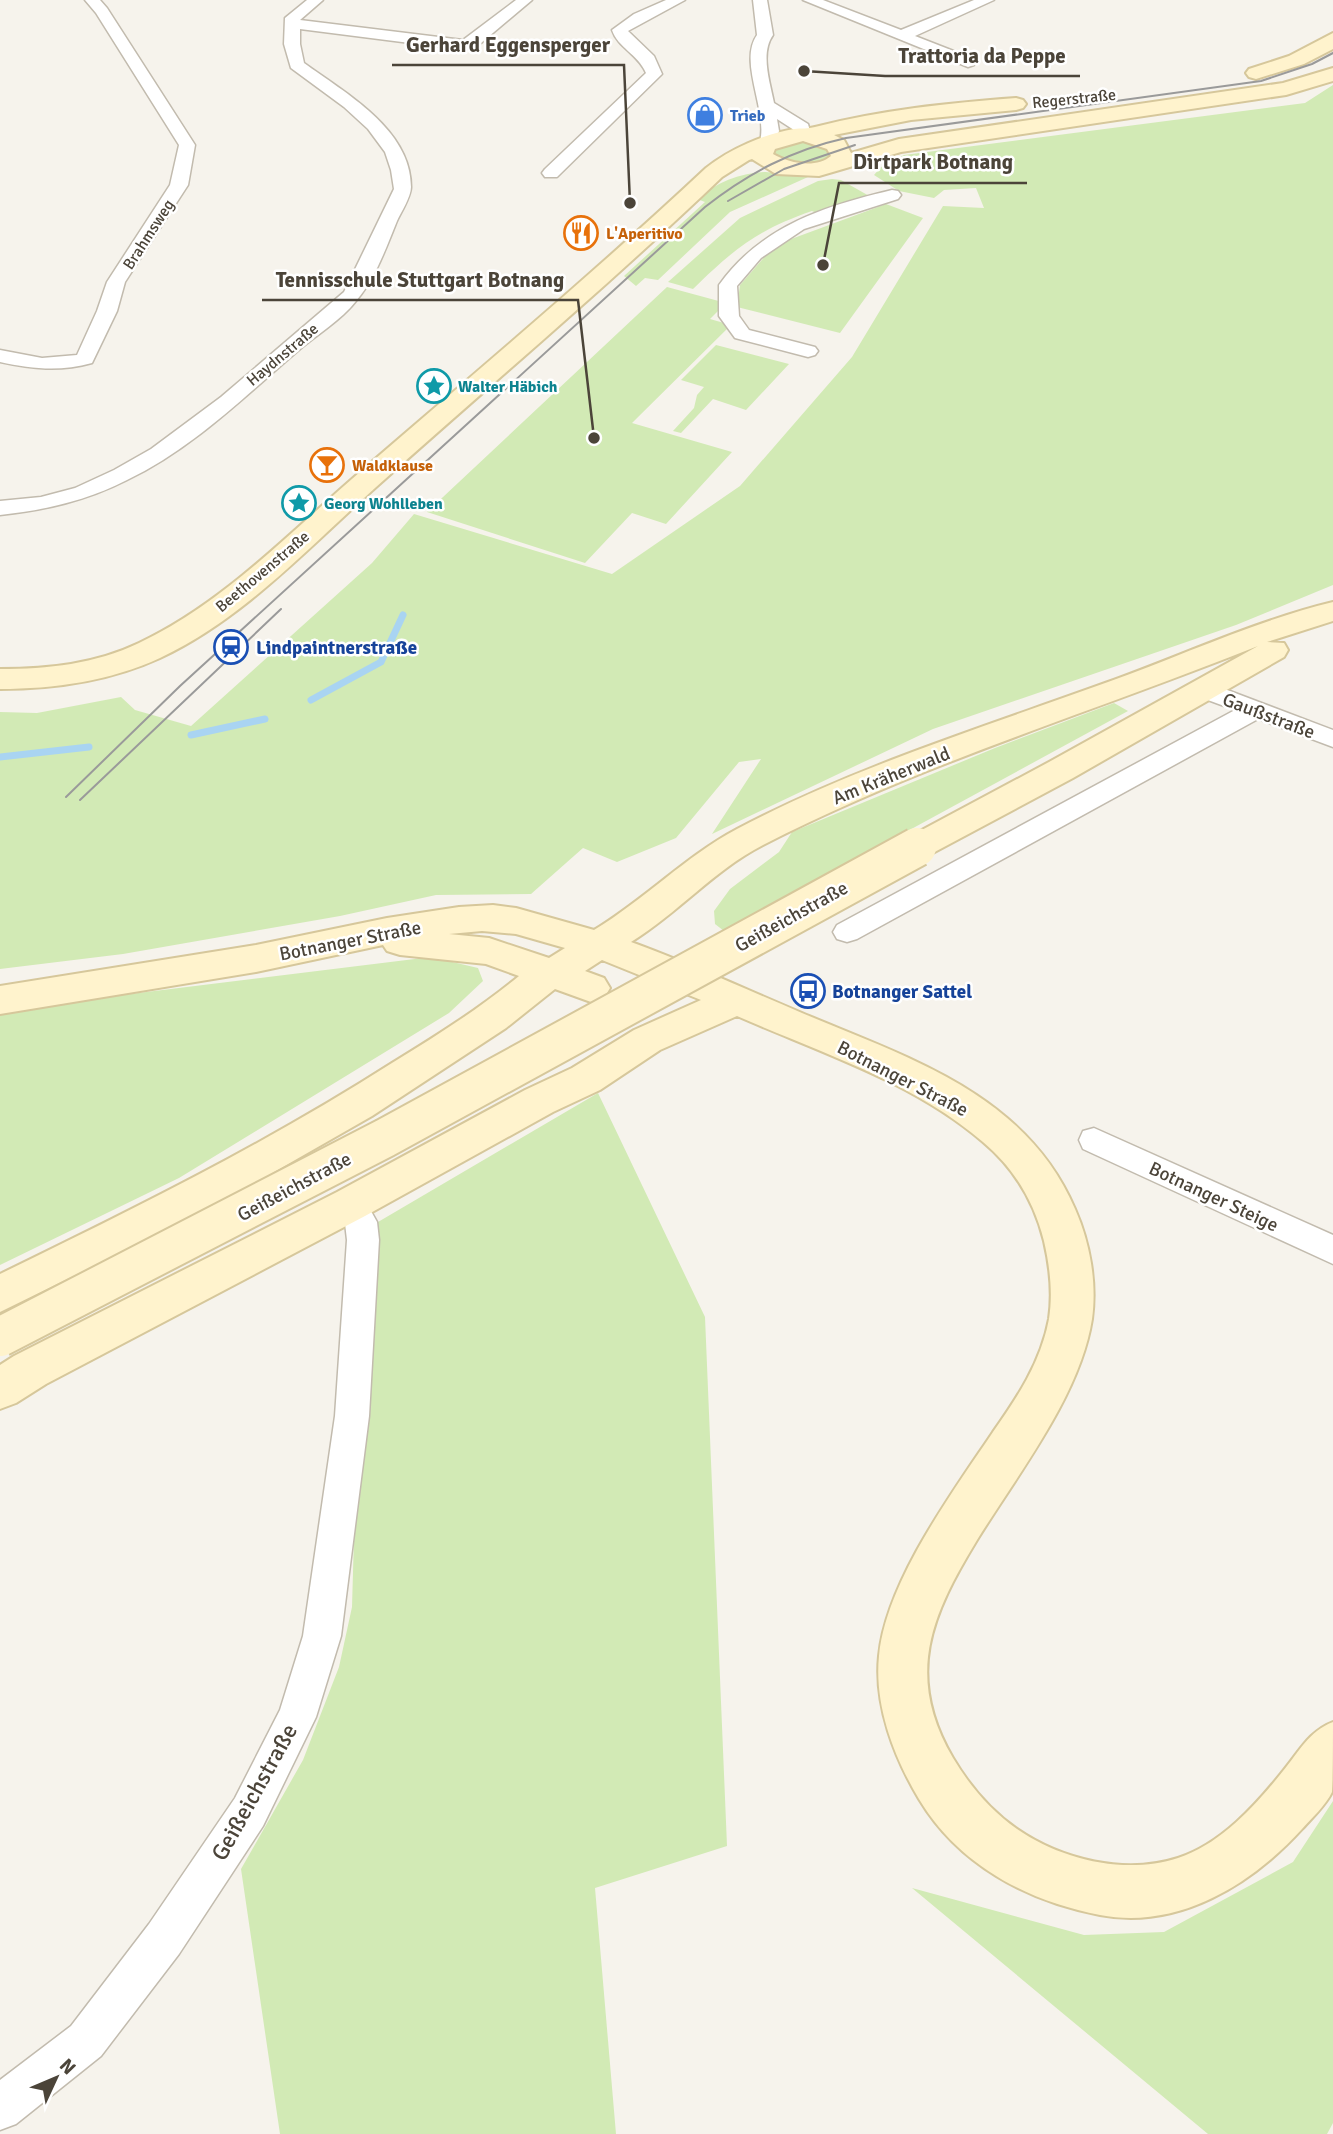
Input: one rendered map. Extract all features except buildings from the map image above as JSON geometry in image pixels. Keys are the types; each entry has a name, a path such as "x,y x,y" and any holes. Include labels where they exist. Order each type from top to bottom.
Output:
{"main road":[{"path":"1156,89 1243,77 1295,62 1321,49 1333,39"},
{"name":"Regerstraße","path":"837,163 899,146 1286,89 1333,74"},
{"name":"Regerstraße","path":"809,132 915,115 1041,101"},
{"path":"809,132 836,145 842,156 837,163"},
{"name":"Beethovenstraße","path":"0,679 20,680 93,669 166,642 205,619 282,556 702,185 768,151 778,138 809,132"},
{"name":"Beethovenstraße","path":"768,151 807,171 837,163"},
{"name":"Am Kräherwald","path":"661,905 709,864 748,838 785,820 963,746 1139,682 1269,630 1333,611"},
{"path":"1139,682 1181,681 1206,690 1333,617"},
{"name":"Geißeichstraße","path":"0,1337 373,1144 1206,690"},
{"name":"Geißeichstraße","path":"591,988 613,950 661,905"},
{"name":"Botnanger Straße","path":"0,1000 483,918 516,920 663,968 912,1078 983,1119 1019,1151 1037,1176 1064,1240 1071,1276 1070,1320 1055,1370 1027,1421 930,1573 914,1604 903,1645 904,1697 919,1745 946,1793 973,1827 1003,1851 1046,1874 1104,1890 1149,1891 1192,1881 1226,1862 1257,1838 1280,1814 1333,1747"},
{"path":"363,937 437,948 489,951 591,988 592,1001 588,1022 564,1068 539,1101"},
{"name":"Geißeichstraße","path":"0,1294 192,1199 278,1152 493,1018 532,986 553,973 613,950"},
{"path":"647,1040 665,995 663,968"},
{"path":"0,1389 30,1370 351,1204 539,1101 586,1079 647,1040 737,1000"}],"street":[{"path":"316,0 293,18 293,23 440,44 465,45 476,40 526,0"},
{"path":"760,0 765,35 760,42 759,64 771,131 768,151"},
{"path":"810,0 968,62"},
{"path":"903,35 987,0"},
{"name":"Brahmsweg","path":"0,356 47,365 70,365 85,359 107,311 116,282 179,185 187,145 95,1"},
{"path":"642,1 672,2"},
{"path":"551,173 654,74 648,59 622,37 620,30 639,17 672,2"},
{"name":"Haydnstraße","path":"0,508 14,508 80,494 141,466 174,443 351,296 403,188 394,154 378,130 341,97 297,65 292,44 293,23"},
{"path":"768,106 809,132"},
{"path":"808,351 742,334 729,316 728,285 755,254 798,225 892,195"},
{"name":"Gaußstraße","path":"1206,690 1333,739"},
{"path":"847,932 1255,710"},
{"name":"Botnanger Steige","path":"1094,1140 1333,1250"},
{"name":"Geißeichstraße","path":"3,2099 86,2040 164,1939 249,1812 297,1717 322,1636 352,1416 363,1240 361,1222 351,1204"}],"green space":[{"path":"1333,85 1333,585 1236,625 933,729 712,834 761,759 739,762 676,838 617,862 583,848 531,894 436,895 340,916 123,954 0,969 0,712 37,713 121,697 135,710 191,726 372,563 414,514 612,574 740,486 852,357 943,206 984,208 976,188 944,190 934,198 899,191 874,175 881,167 904,155 1305,103"},
{"path":"797,141 827,149 829,156 809,165 774,156 775,148"},
{"path":"766,172 808,177 730,212 658,280 645,278 636,286 624,276 705,202 697,199 705,193 729,180"},
{"path":"841,180 871,197 821,215 812,211 761,233 734,252 693,289 668,282 740,218 818,181"},
{"path":"886,204 923,218 840,333 737,307 740,285 775,245"},
{"path":"667,287 726,303 710,319 731,325 632,423 732,452 666,524 632,513 585,563 427,512"},
{"path":"716,345 789,364 746,410 713,399 681,433 673,431 694,408 697,395 704,387 681,380"},
{"path":"1114,703 1128,711 724,931 715,924 714,911 730,889 779,852 792,832 995,748"},
{"path":"431,957 478,968 483,981 449,1013 179,1178 0,1265 0,1010"},
{"path":"598,1093 705,1317 727,1846 595,1888 616,2134 280,2134 241,1869 303,1760 339,1667 352,1607 355,1502 366,1442 378,1222"},
{"path":"1333,1801 1333,2123 1327,2134 1208,2134 912,1888 1084,1935 1164,1932 1293,1862"}],"waterway":[{"path":"311,700 381,662 403,615"},
{"path":"191,735 265,719"},
{"path":"0,757 89,747"}],"tram line":[{"path":"66,797 180,686 705,207 754,173 807,149 846,138 1261,81 1312,64 1333,53"},
{"path":"728,201 784,169 855,145"},
{"path":"80,800 281,609"}],"place":[{"name":"Trattoria da Peppe","path":"804,71"},
{"name":"Trieb","path":"705,115"},
{"name":"Gerhard Eggensperger","path":"630,203"},
{"name":"L'Aperitivo","path":"581,233"},
{"name":"Dirtpark Botnang","path":"823,265"},
{"name":"Walter Häbich","path":"434,386"},
{"name":"Tennisschule Stuttgart Botnang","path":"594,438"},
{"name":"Waldklause","path":"327,465"},
{"name":"Georg Wohlleben","path":"299,503"},
{"name":"Lindpaintnerstraße","path":"231,647"},
{"name":"Botnanger Sattel","path":"808,991"}]}
